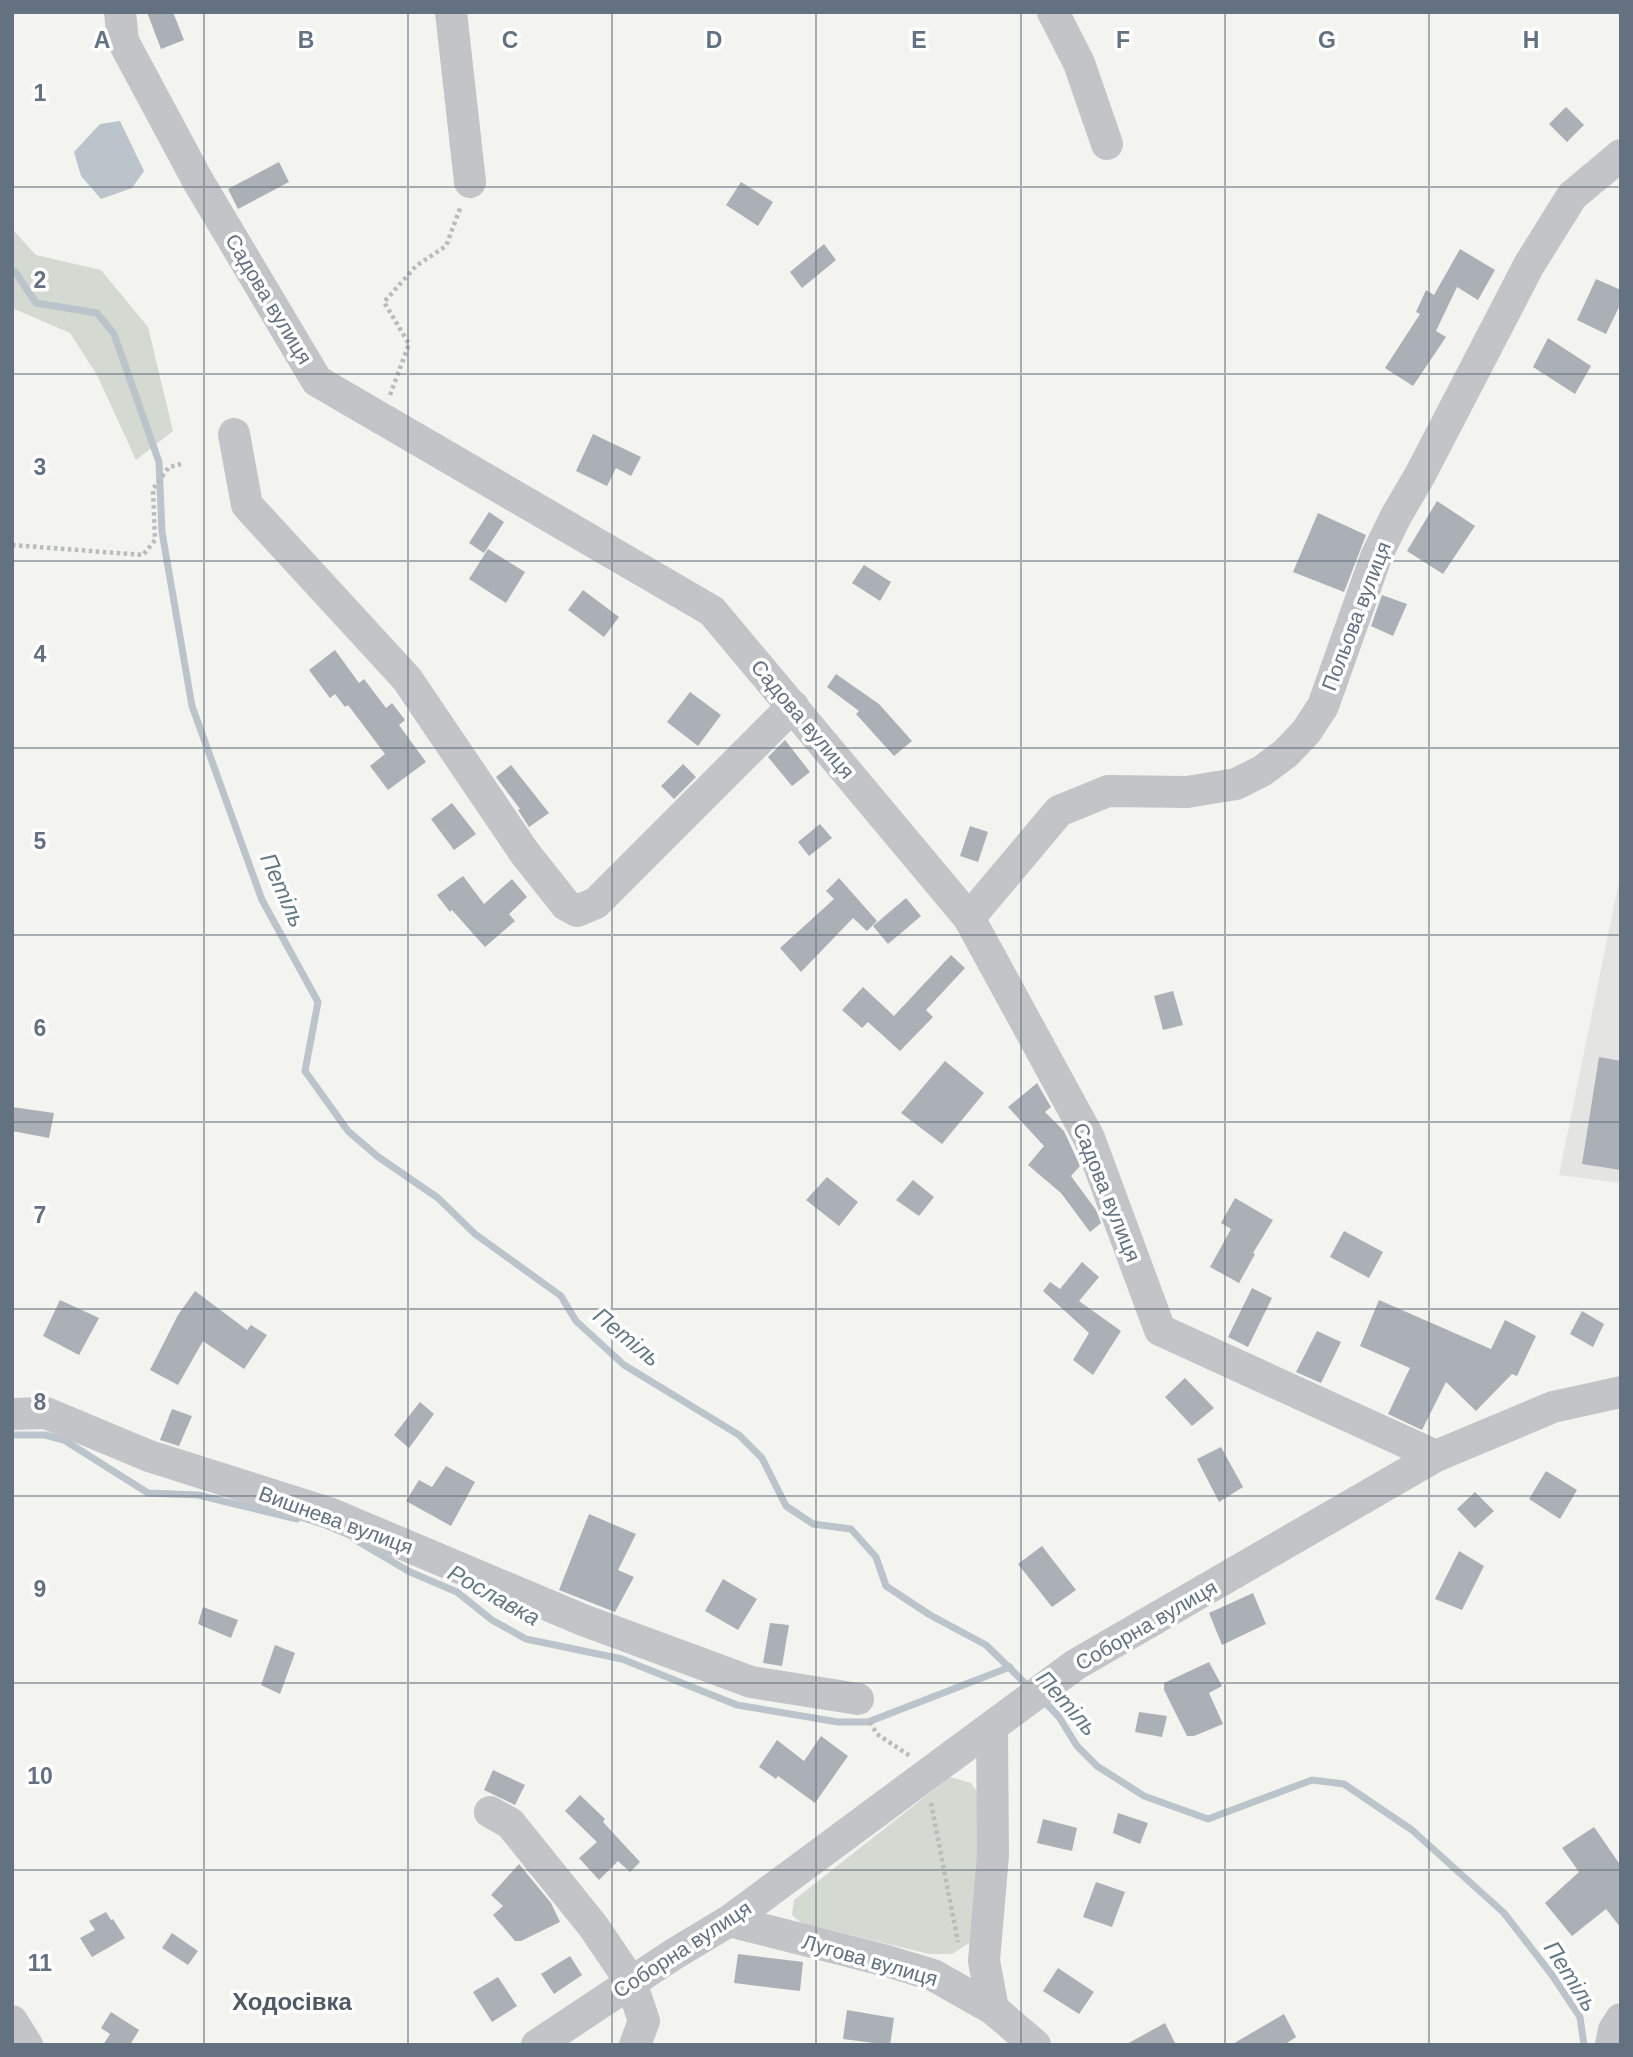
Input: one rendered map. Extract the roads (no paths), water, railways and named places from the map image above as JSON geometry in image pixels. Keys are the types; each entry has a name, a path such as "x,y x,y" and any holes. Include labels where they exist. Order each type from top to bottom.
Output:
{"street":[{"name":"Садова вулиця","path":"120,12 123,41 198,181 317,381 712,611 969,918 1089,1138 1160,1330 1436,1456"},
{"path":"451,12 470,182"},
{"path":"1053,12 1079,63 1107,144"},
{"name":"Польова вулиця","path":"969,918 1059,811 1108,790 1187,792 1236,783 1262,771 1306,732 1323,706 1376,557 1528,265 1572,195 1621,155"},
{"path":"234,434 247,505 407,679 524,852 566,905 577,911 596,903 793,706"},
{"name":"Соборна вулиця","path":"537,2045 729,1921 1076,1665 1436,1456 1553,1406 1621,1392"},
{"name":"Вишнева вулиця","path":"12,1414 46,1413 149,1456 329,1513 583,1620 751,1682 858,1699"},
{"path":"993,2009 984,1961 993,1855 999,1722"},
{"path":"490,1812 510,1823 593,1926 631,1982 644,2021 635,2045"},
{"name":"Лугова вулиця","path":"729,1921 933,1975 993,2009 1035,2045"},
{"path":"1611,2045 1614,2030 1621,2019"},
{"path":"12,2021 27,2045"}],"waterway":[{"name":"Петіль","path":"12,270 36,303 97,313 114,334 159,462 162,532 192,706 262,900 318,1002 305,1071 348,1131 377,1156 438,1198 475,1234 561,1296 576,1321 624,1365 739,1435 762,1458 786,1506 813,1524 851,1529 876,1557 886,1586 930,1615 986,1645 1029,1687"},
{"name":"Рославка","path":"12,1435 45,1435 64,1440 148,1493 198,1495 297,1519"},
{"name":"Рославка","path":"354,1539 410,1572 457,1592 492,1620 526,1639 622,1659 737,1705 838,1722 868,1722 1010,1667"},
{"name":"Петіль","path":"1043,1700 1059,1717 1077,1746 1097,1766 1144,1796 1208,1819 1312,1780 1344,1784 1412,1830 1504,1913 1552,1975 1580,2017 1584,2045"}],"district":[{"name":"Ходосівка","path":"292,2001"}]}
